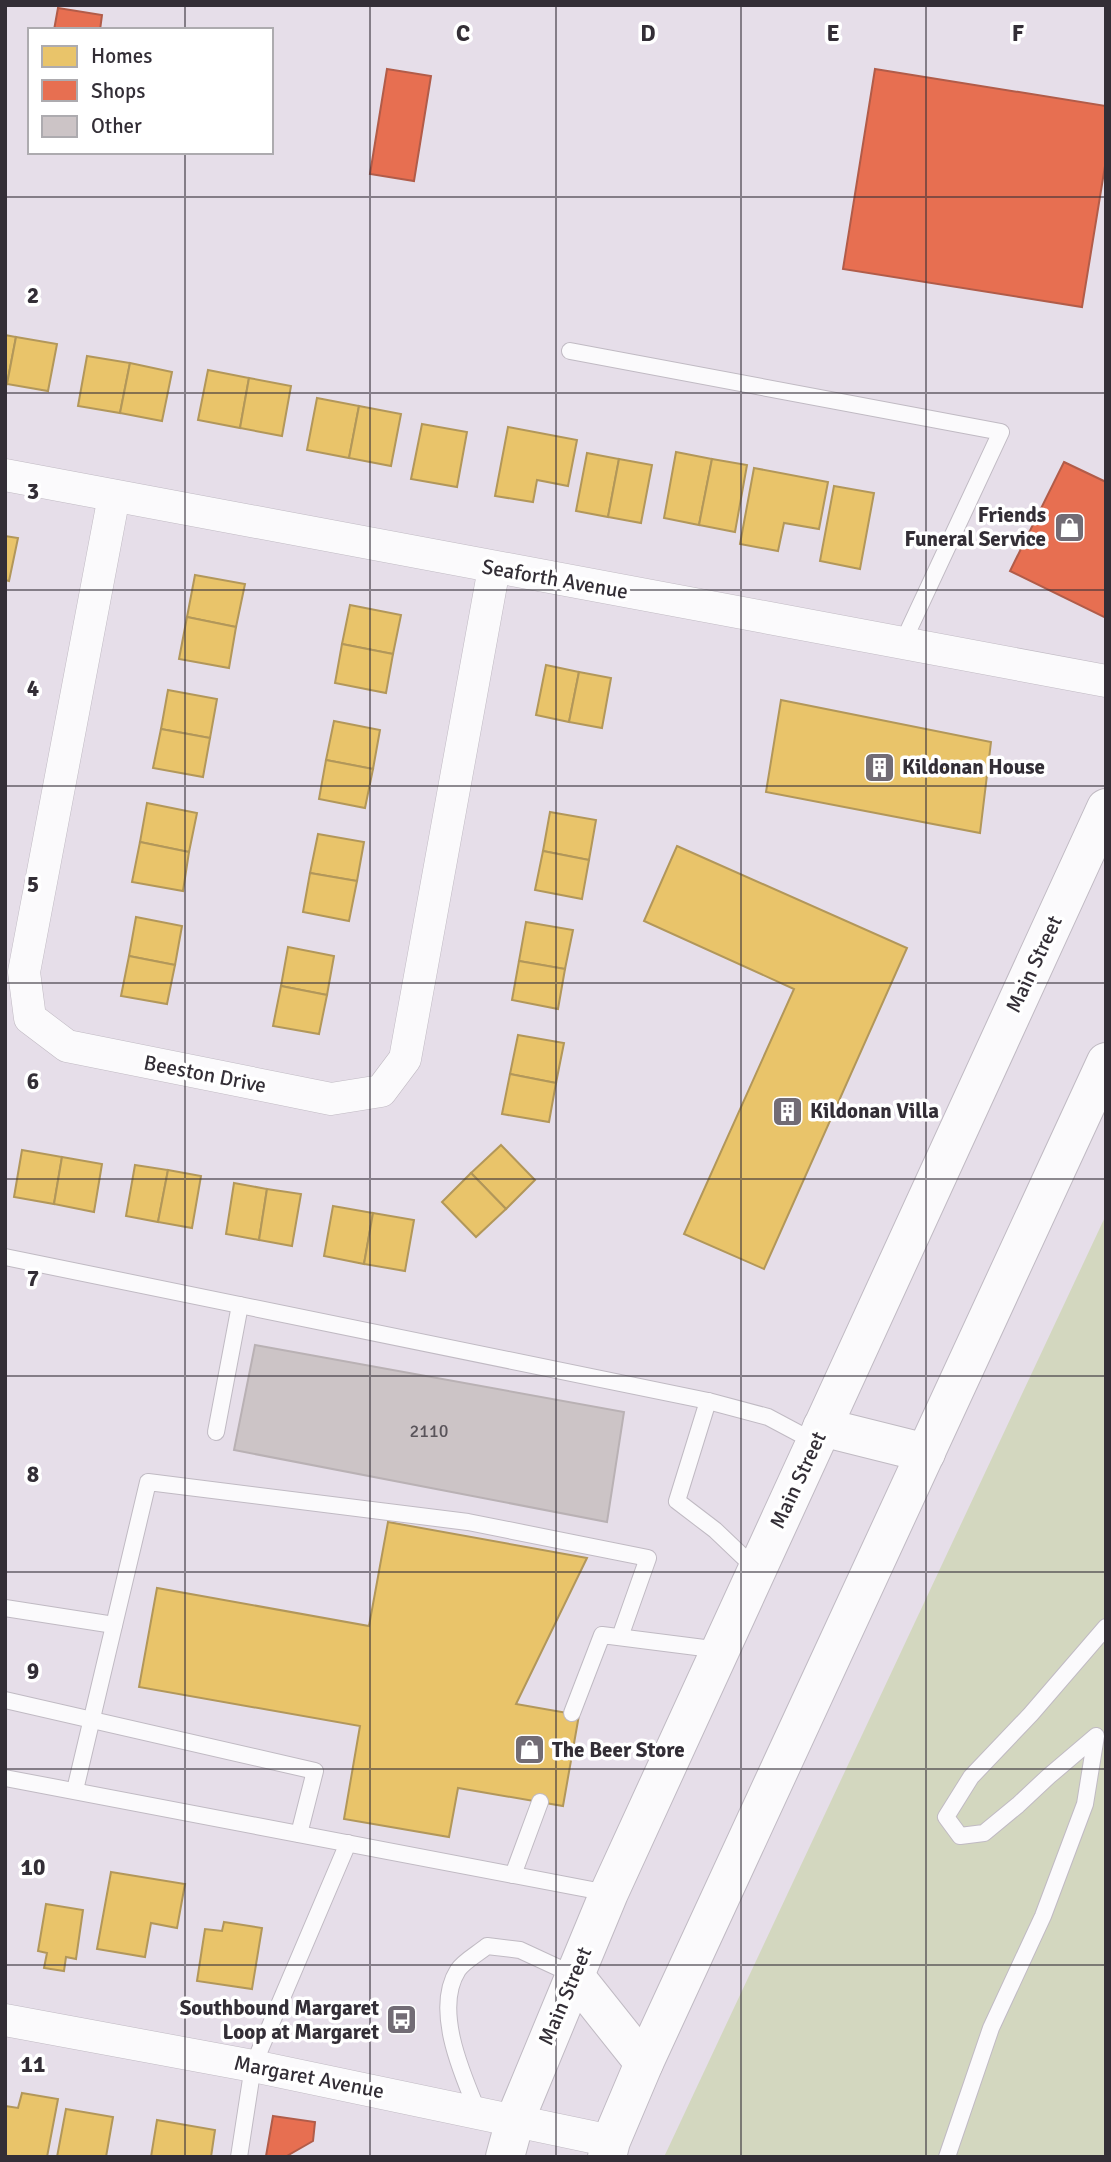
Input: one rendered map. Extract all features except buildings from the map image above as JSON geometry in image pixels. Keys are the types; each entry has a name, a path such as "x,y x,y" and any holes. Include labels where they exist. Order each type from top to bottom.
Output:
{"main road":[{"name":"Main Street","path":"505,2157 514,2120 609,1894 1106,808"},
{"path":"609,2149 644,2063 1106,1062"},
{"path":"819,1434 926,1453"},
{"path":"574,1975 644,2063"}],"street":[{"name":"Seaforth Avenue","path":"5,475 1106,681"},
{"name":"Beeston Drive","path":"114,496 24,972 30,1018 67,1046 331,1099 381,1091 405,1059 494,568"},
{"name":"Margaret Avenue","path":"5,2020 253,2066 478,2112 609,2149"}],"lane":[{"path":"570,351 1001,432 903,642"},
{"path":"5,1257 709,1401 819,1434"},
{"path":"216,1432 240,1305"},
{"path":"709,1401 677,1501 715,1530 757,1570"},
{"path":"75,1790 148,1482 468,1522 648,1558 620,1637"},
{"path":"5,1608 114,1625"},
{"path":"947,2157 990,2028 1043,1916 1085,1804 1096,1736 984,1833 960,1836 946,1817 971,1777 1031,1714 1106,1626"},
{"path":"572,1713 602,1635 720,1650"},
{"path":"5,1700 315,1771 299,1834"},
{"path":"5,1778 609,1894"},
{"path":"513,1875 540,1802"},
{"path":"239,2157 253,2066 348,1843"},
{"path":"478,2112 459,2068 450,2028 448,1995 459,1969 487,1945 520,1950 574,1975"}],"green space":[{"path":"1106,1215 1106,2157 664,2157"}],"place":[{"name":"Friends Funeral Service","path":"1069,527"},
{"name":"Kildonan House","path":"879,767"},
{"name":"Kildonan Villa","path":"787,1111"},
{"name":"The Beer Store","path":"529,1750"},
{"name":"Southbound Margaret Loop at Margaret","path":"402,2020"}]}
